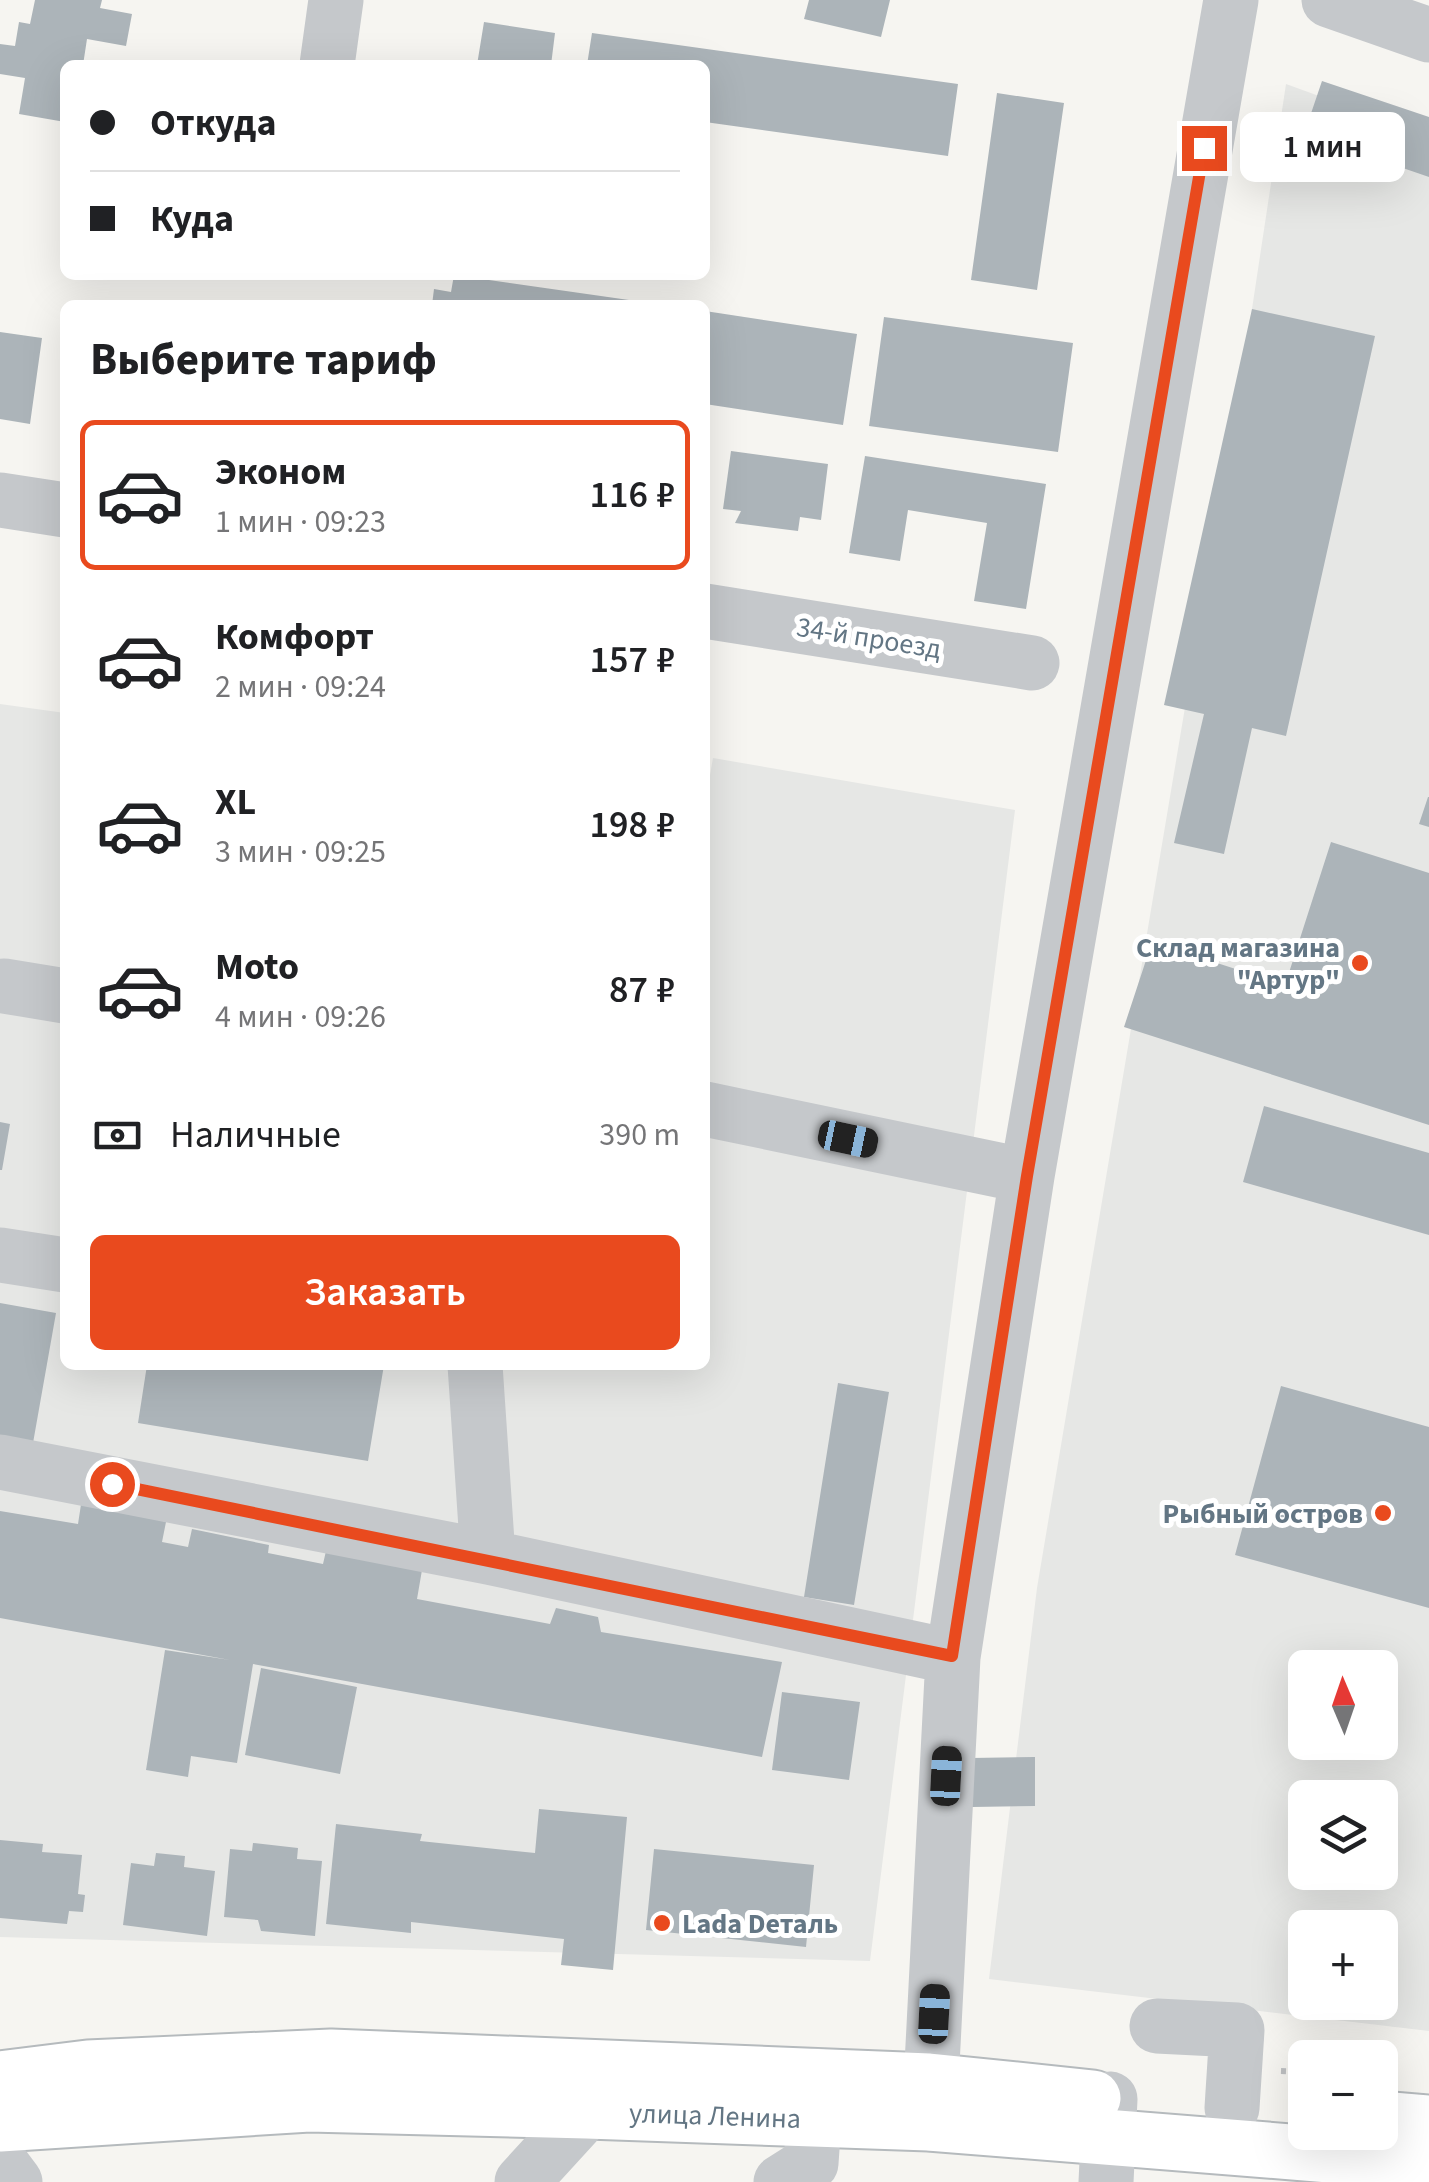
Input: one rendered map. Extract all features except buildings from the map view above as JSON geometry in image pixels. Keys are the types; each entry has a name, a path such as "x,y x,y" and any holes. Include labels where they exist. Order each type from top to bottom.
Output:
{"main road":[{"name":"улица Ленина","path":"0,2079 88,2068 331,2056 816,2097 930,2102 1108,2139 1429,2163"},
{"name":"улица Ленина","path":"0,2124 310,2104 588,2111 816,2097"},
{"name":"улица Ленина","path":"1108,2139 1232,2108 1288,2113"},
{"path":"1398,2121 1429,2123"}],"street":[{"path":"327,60 336,0"},
{"path":"930,2102 952,1656 1027,1176 1231,0"},
{"path":"1329,0 1429,35"},
{"path":"0,500 60,509"},
{"name":"34-й проезд","path":"710,612 1032,662"},
{"path":"4,986 60,995"},
{"path":"710,1110 1027,1176"},
{"path":"0,1254 60,1264"},
{"path":"475,1370 488,1558"},
{"path":"0,1462 488,1558 952,1656"},
{"path":"1157,2026 1237,2030 1232,2108"},
{"path":"781,2182 811,2163 816,2097"},
{"path":"522,2182 588,2111"},
{"path":"0,2162 14,2182"}],"shaded area":[{"path":"1286,84 1429,136 1429,2031 1336,2020 1398,2020 1398,1910 1288,1910 1288,2014 989,1979 1037,1588 1252,309"},
{"path":"0,704 60,712 60,1370 710,1370 713,758 1015,810 870,1961 0,1937"}],"place":[{"name":"Склад магазина \"Артур\"","path":"1360,963"},
{"name":"Рыбный остров","path":"1383,1513"},
{"name":"Lada Dеталь","path":"662,1923"}],"route":[{"path":"112,1484 952,1656 1027,1176 1204,148"}]}
